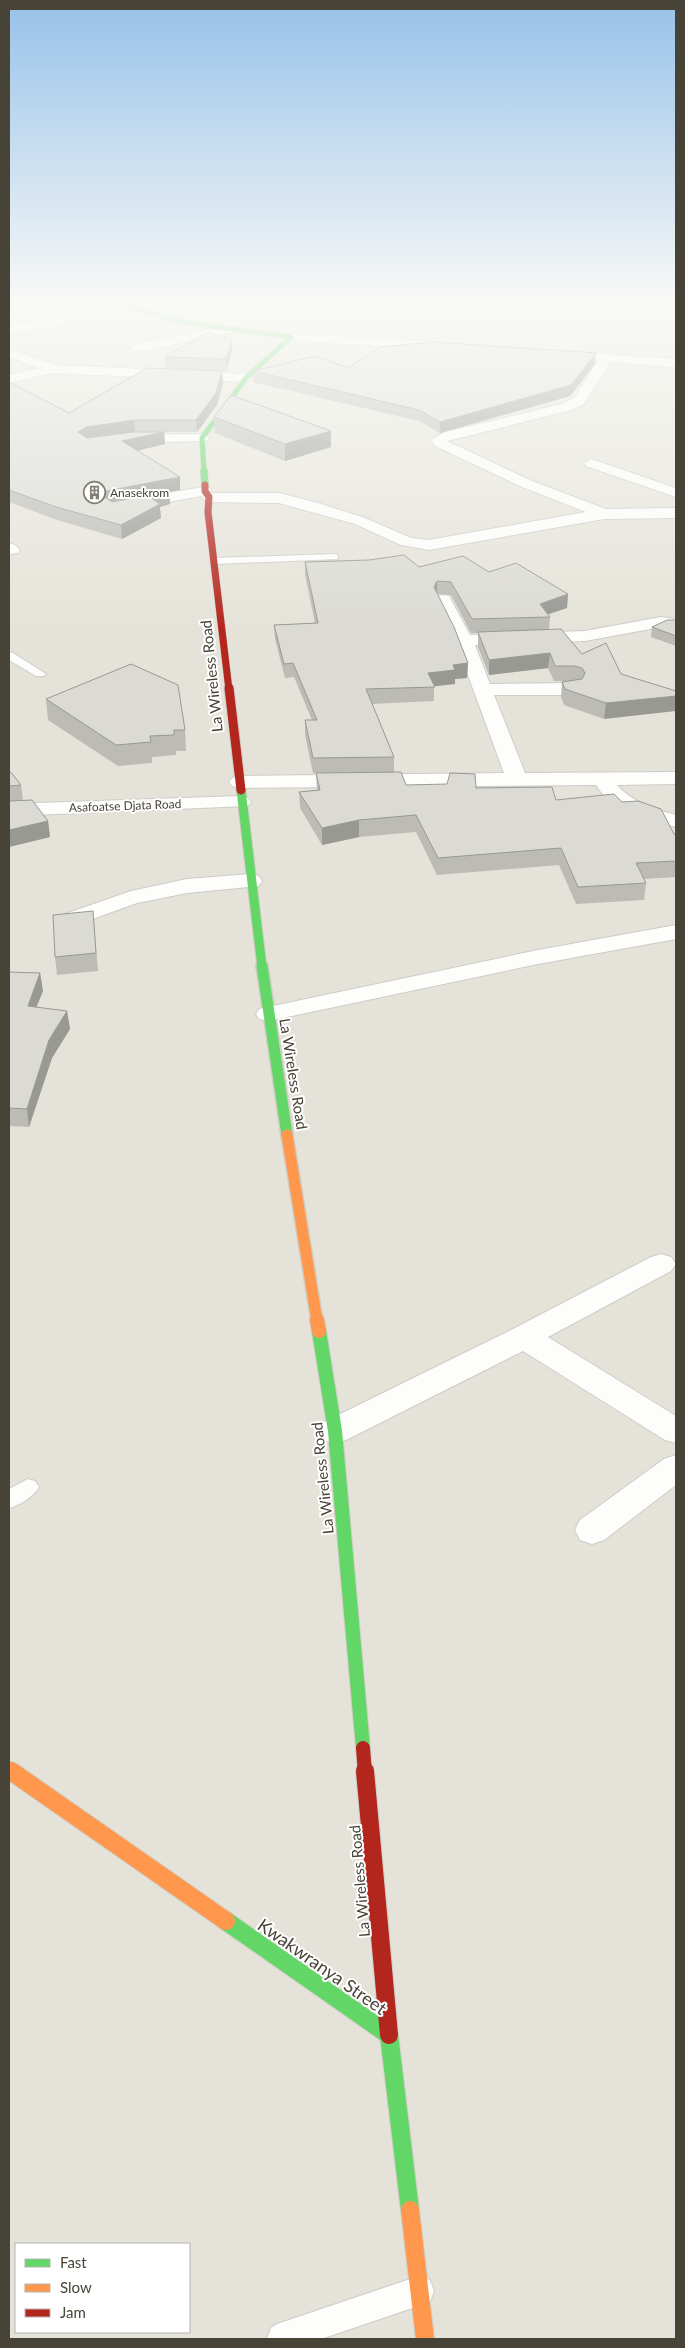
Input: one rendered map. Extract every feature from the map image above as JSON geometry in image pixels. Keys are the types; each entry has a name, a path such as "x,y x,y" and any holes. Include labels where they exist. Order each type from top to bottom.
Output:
{"street":[{"path":"112,441 135,438 202,438 222,411"},
{"path":"556,411 450,435 438,440 440,443 527,484 604,514"},
{"name":"La Wireless Road","path":"202,438 208,512 240,792 268,1014 335,1431 389,2035"},
{"path":"591,463 676,493"},
{"path":"121,506 207,494 279,498 313,506 360,521 407,542 429,545 604,514 676,513"},
{"path":"443,600 464,640 517,780"},
{"path":"464,640 586,636 661,622 676,624"},
{"path":"482,690 573,689"},
{"path":"603,778 607,787 632,807 676,821"},
{"name":"Asafoatse Djata Road","path":"9,810 240,792 517,780 676,778"},
{"path":"73,919 131,898 187,886 251,881"},
{"path":"268,1014 538,957 676,932"},
{"path":"335,1431 524,1337 660,1264"},
{"path":"524,1337 676,1431"},
{"path":"592,1530 676,1468"},
{"name":"Kwakwranya Street","path":"9,1770 389,2035 425,2339"}],"lane":[{"path":"214,561 334,557"},
{"path":"9,655 40,674"},
{"path":"9,1500 28,1488"},
{"path":"282,2339 288,2335 420,2291"}],"shaded area":[{"path":"9,411 676,411 676,2339 9,2339"}],"building":[{"path":"9,411 64,411 69,413 73,411 203,411 196,420 134,420 87,427 78,432 87,438 134,432 164,432 122,441 180,477 106,491 103,496 112,502 170,491 148,496 160,504 121,525 56,507 9,490"},
{"path":"219,411 274,411 331,431 285,444 214,417"},
{"path":"420,411 480,411 440,422"},
{"path":"404,555 419,567 463,556 489,572 516,563 568,594 540,604 550,617 472,619 451,582 437,581 434,587 454,627 468,663 453,665 455,670 428,673 435,687 366,689 394,757 313,758 305,720 317,720 293,663 284,664 274,625 318,623 305,562 369,560"},
{"path":"667,620 676,620 676,636 652,627"},
{"path":"561,629 582,654 606,643 621,674 676,691 676,696 606,703 565,689 562,682 582,679 585,673 582,668 575,666 555,666 550,653 489,660 478,632"},
{"path":"131,664 178,685 185,730 174,730 174,735 150,736 151,742 116,745 46,699"},
{"path":"9,770 21,785 9,786"},
{"path":"401,772 406,785 447,784 450,773 475,774 476,788 552,787 556,800 614,794 622,802 638,801 661,809 674,834 676,834 676,861 636,863 646,883 578,887 561,848 438,858 416,815 359,820 322,828 299,792 320,790 316,773"},
{"path":"32,800 48,821 9,830 9,801"},
{"path":"93,911 96,953 55,957 53,915"},
{"path":"9,972 40,973 28,1006 67,1011 49,1040 27,1109 9,1108"}],"traffic: fast":[{"path":"205,485 202,438 222,411"},
{"path":"241,790 268,1014 287,1135"},
{"path":"319,1331 335,1431 363,1748"},
{"path":"226,1921 389,2035 410,2210"}],"traffic: slow":[{"path":"287,1135 319,1331"},
{"path":"9,1770 226,1921"},
{"path":"410,2210 425,2339"}],"traffic: jam":[{"path":"205,485 205,491 209,497 208,512 241,790"},
{"path":"363,1748 389,2035"}],"place":[{"name":"Anasekrom","path":"94,493"}]}
